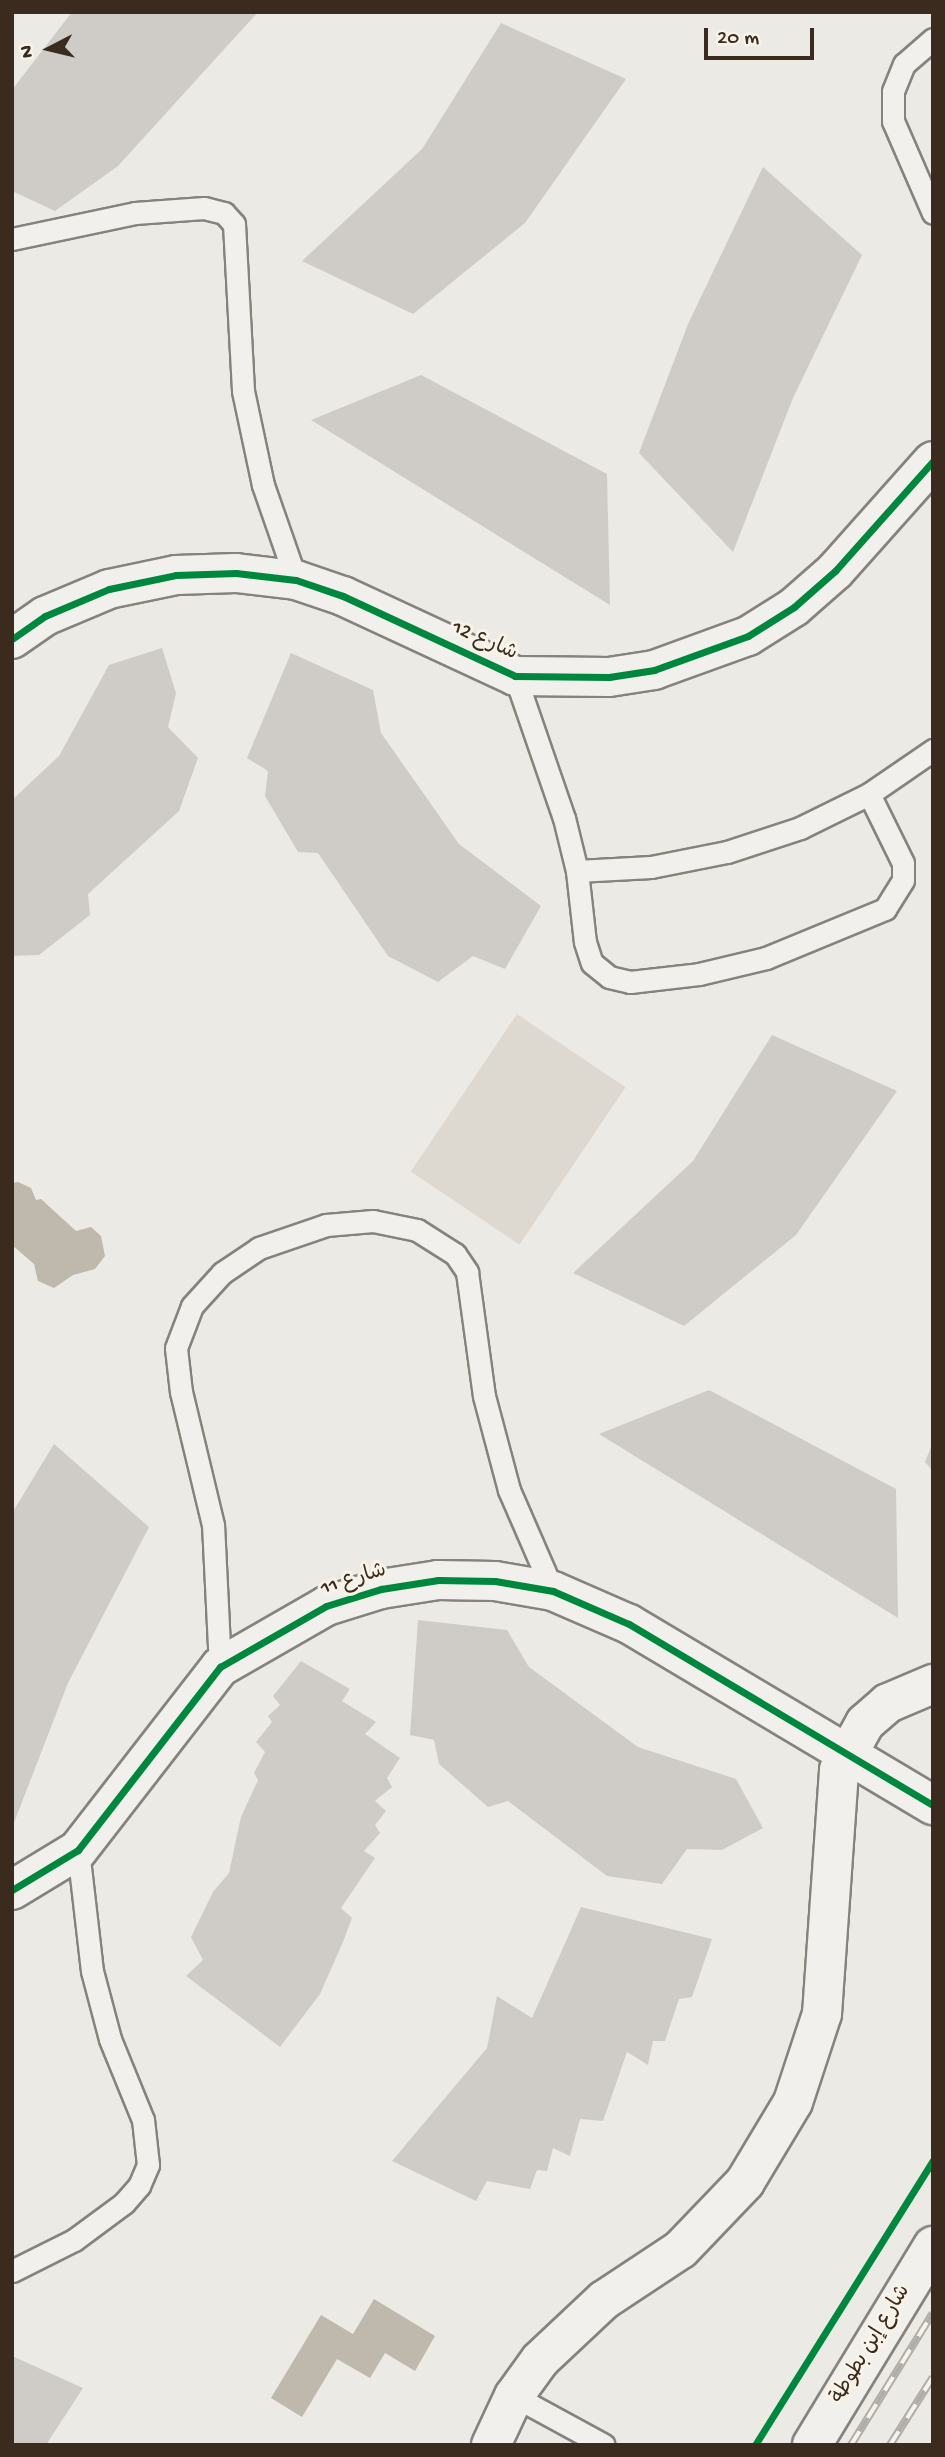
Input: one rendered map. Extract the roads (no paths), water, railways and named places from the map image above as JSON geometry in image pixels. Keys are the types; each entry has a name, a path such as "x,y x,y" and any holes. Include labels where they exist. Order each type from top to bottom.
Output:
{"street":[{"name":"شارع 12","path":"12,639 45,616 108,589 176,575 236,573 296,580 343,596 515,676 609,677 654,670 748,636 794,607 835,571 933,461"},
{"name":"شارع 11","path":"12,1890 78,1850 220,1667 326,1606 381,1589 438,1580 495,1581 553,1591 629,1624 847,1751 933,1805"},
{"path":"491,2445 514,2396 570,2328 681,2249 746,2182 793,2102 822,2014 831,1935 834,1794 847,1751 865,1723 888,1703 933,1684"},
{"name":"شارع إبن بطوطة","path":"812,2445 933,2246"}],"lane":[{"path":"933,39 904,64 893,91 893,121 933,213"},
{"path":"12,239 135,213 204,208 224,213 234,223 239,346 247,415 263,485 296,580"},
{"path":"515,676 550,767 577,871 585,942 592,963 608,977 644,980 766,958 827,937 885,909 897,897 903,863 869,794"},
{"path":"577,871 651,867 727,852 800,828 869,794 933,750"},
{"path":"220,1667 213,1525 181,1392 176,1348 192,1306 222,1273 259,1248 326,1225 373,1221 417,1230 455,1254 467,1272 484,1396 509,1490 553,1591"},
{"path":"12,2271 74,2239 124,2203 148,2165 143,2120 110,2039 92,1971 78,1850"},
{"path":"514,2396 604,2445"}],"railway":[{"path":"851,2445 933,2313"},
{"path":"890,2445 933,2377"}]}
